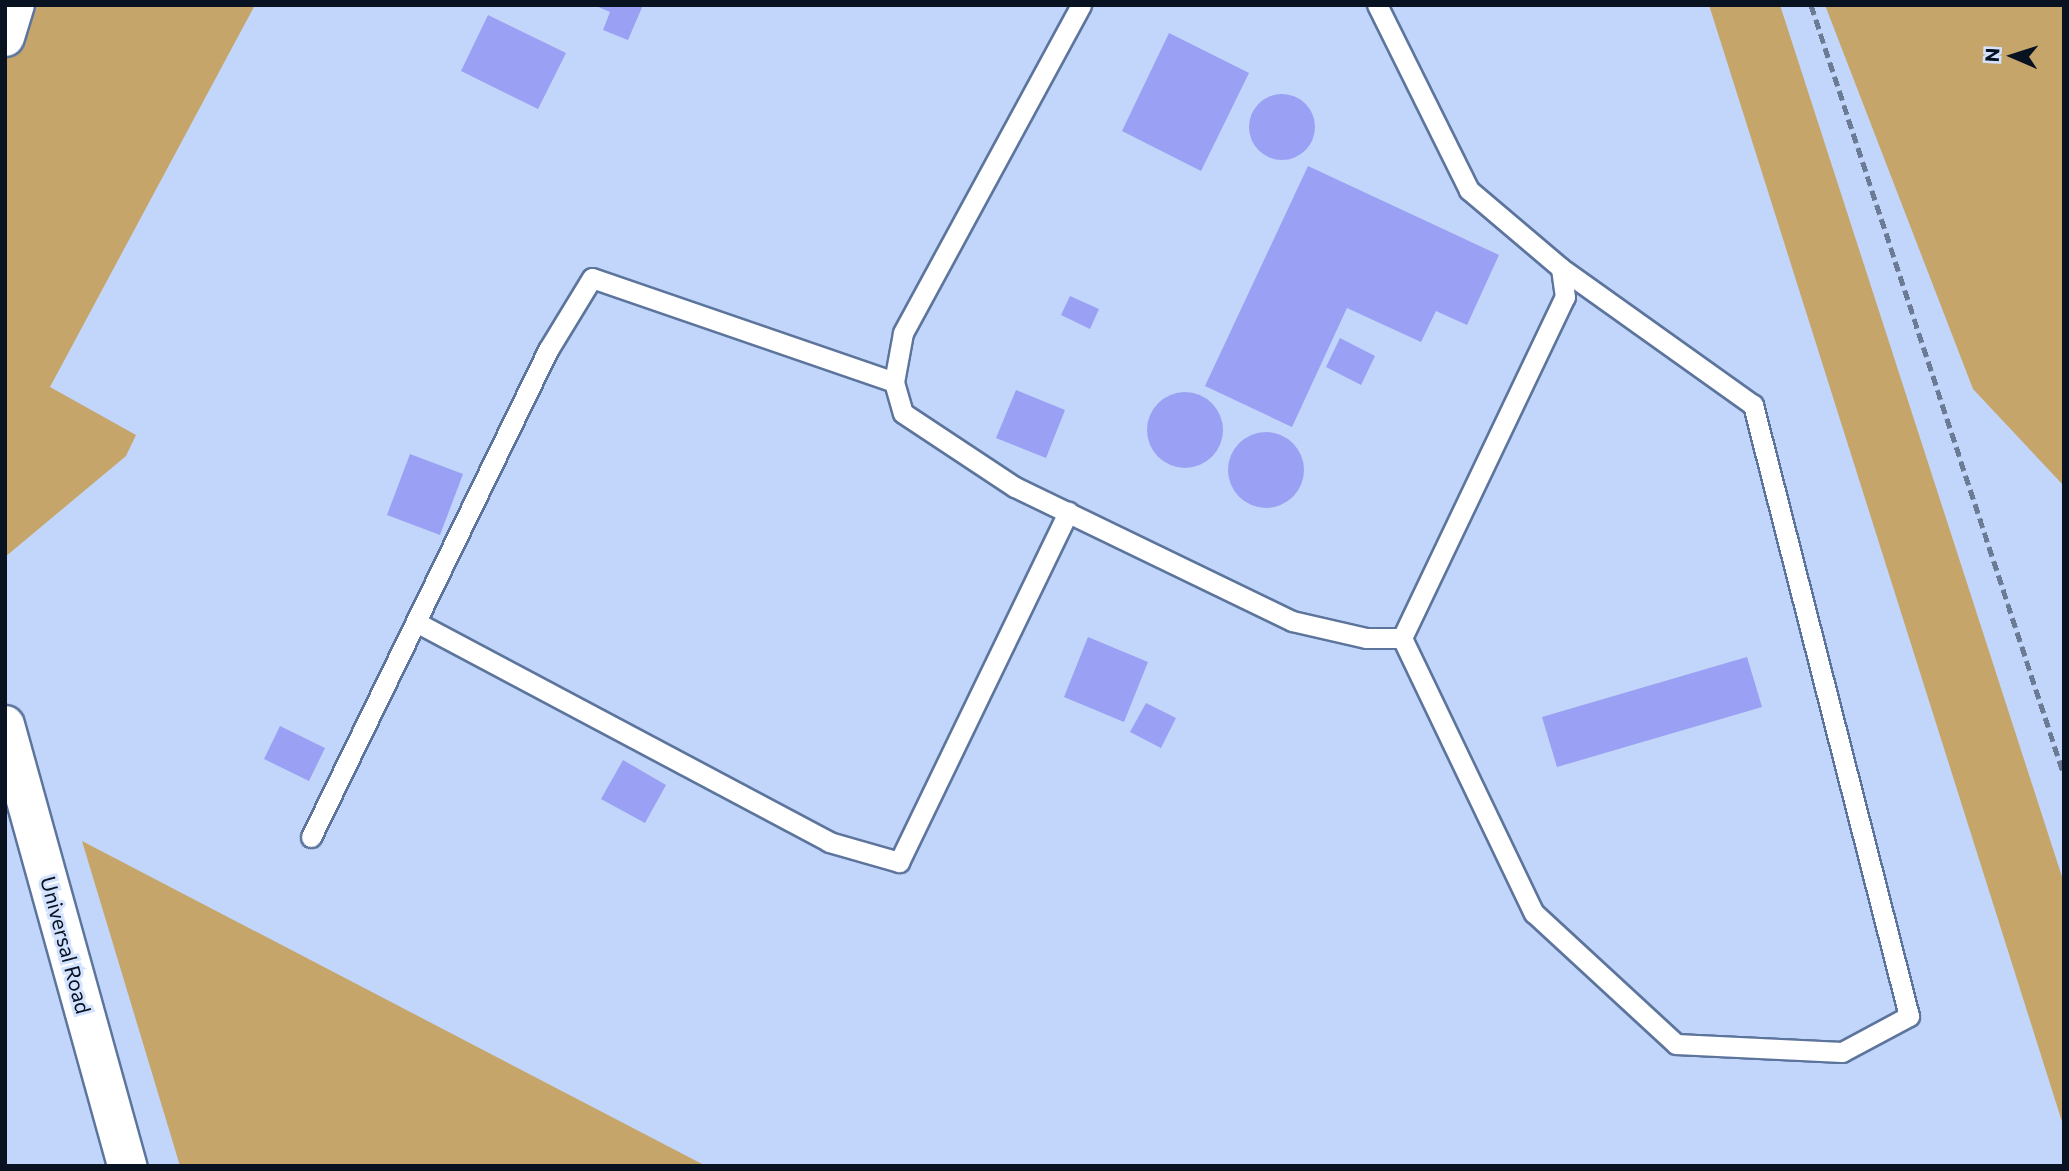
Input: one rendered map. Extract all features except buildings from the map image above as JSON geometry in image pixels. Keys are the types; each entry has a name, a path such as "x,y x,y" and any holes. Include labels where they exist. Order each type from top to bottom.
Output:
{"street":[{"path":"5,37 15,5"},
{"name":"Universal Road","path":"5,725 127,1166"}],"lane":[{"path":"1081,5 903,333 894,382 903,413 1015,487 1292,621 1366,638 1402,638"},
{"path":"1377,5 1469,190 1561,268 1753,405 1909,1016 1842,1052 1676,1044 1534,913 1402,638"},
{"path":"1402,638 1565,297 1561,268"},
{"path":"312,837 548,350 592,278 894,382"},
{"path":"416,622 829,842 899,862 1068,512"}],"shaded area":[{"path":"5,5 255,5 50,387 136,435 126,456 5,557"},
{"path":"1709,5 1780,5 2064,883 2064,1128"},
{"path":"1825,5 2064,5 2064,486 1973,389"},
{"path":"82,841 706,1166 180,1166"}],"railway":[{"path":"1811,5 2064,775"}]}
